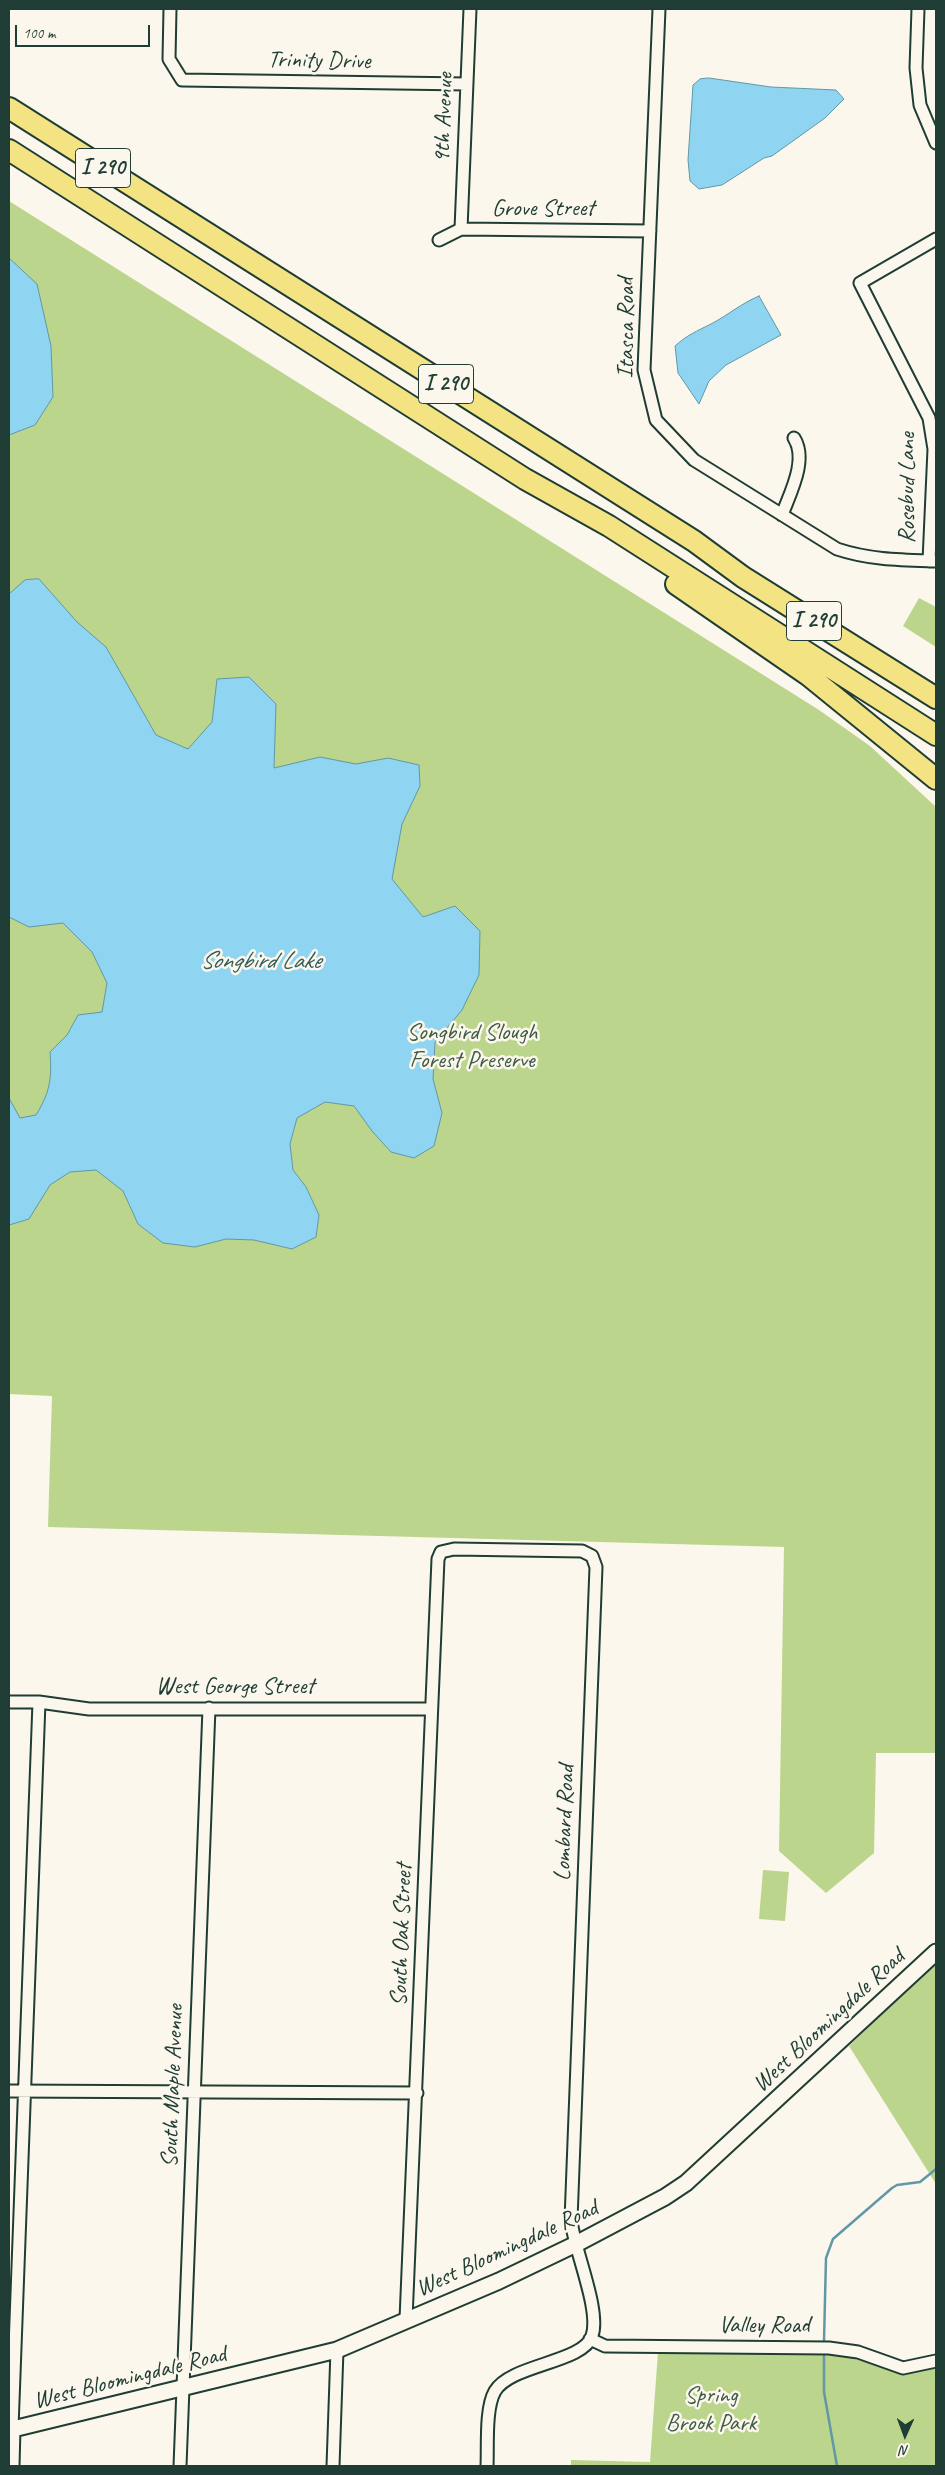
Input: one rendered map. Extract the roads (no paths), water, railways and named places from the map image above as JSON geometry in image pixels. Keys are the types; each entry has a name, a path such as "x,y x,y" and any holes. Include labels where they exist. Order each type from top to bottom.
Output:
{"highway":[{"name":"I 290","path":"9,108 694,541 743,577 936,698"},
{"name":"I 290","path":"9,150 525,479 609,526 936,735"},
{"path":"525,479 585,523 808,676 936,779"},
{"path":"694,541 781,588 936,683"}],"street":[{"name":"Trinity Drive","path":"170,9 169,59 182,80 467,84"},
{"name":"9th Avenue","path":"461,229 470,9"},
{"name":"Itasca Road","path":"659,9 644,370 656,420 694,460 837,549 857,556 933,561"},
{"path":"918,9 916,68 920,105 936,144"},
{"name":"Grove Street","path":"439,240 461,229 650,231"},
{"name":"Rosebud Lane","path":"933,561 934,449 929,418 860,283 936,239"},
{"path":"782,515 798,470 798,444 794,438"},
{"name":"Lombard Road","path":"441,1552 454,1549 582,1551 592,1556 595,1561 571,2220 576,2244"},
{"name":"South Oak Street","path":"406,2319 438,1564 441,1552"},
{"name":"West George Street","path":"9,1702 39,1702 89,1709 432,1709"},
{"path":"11,2466 39,1702"},
{"name":"South Maple Avenue","path":"180,2466 209,1708"},
{"name":"West Bloomingdale Road","path":"11,2429 337,2350 499,2281 576,2244 665,2197 686,2183 936,1952"},
{"path":"9,2091 417,2093"},
{"path":"487,2466 490,2406 495,2391 505,2380 584,2347 592,2335 594,2314 576,2244"},
{"name":"Valley Road","path":"590,2339 605,2346 829,2348 858,2352 903,2368 936,2361"},
{"path":"333,2466 337,2350"}],"water":[{"path":"709,78 771,87 836,90 844,99 825,118 772,156 764,158 722,185 699,189 690,181 688,160 693,85 700,79"},
{"path":"9,258 37,284 51,346 53,397 35,425 9,435"},
{"path":"759,296 781,335 726,365 709,381 699,404 678,373 675,346 692,334"},
{"name":"Songbird Lake","path":"39,579 77,622 106,647 156,735 188,749 212,722 217,679 249,677 276,704 274,768 320,757 356,764 388,758 419,765 420,786 402,824 392,879 423,917 455,906 480,931 479,975 462,1010 435,1042 433,1079 442,1113 434,1146 414,1158 391,1152 372,1131 354,1106 325,1102 297,1118 290,1144 293,1170 306,1187 319,1215 316,1237 292,1249 254,1240 226,1239 195,1247 163,1243 138,1224 123,1191 96,1170 70,1172 50,1185 29,1219 9,1225 9,1098 20,1118 36,1115 49,1085 51,1070 50,1052 67,1035 78,1015 102,1012 107,983 92,952 63,923 29,927 9,917 9,594 25,580"}],"waterway":[{"path":"824,2341 826,2258 833,2239 892,2188 897,2185 920,2182 936,2169"},
{"path":"824,2355 824,2392 837,2466"}],"park label":[{"name":"Songbird Slough Forest Preserve","path":"472,1047"},
{"name":"Spring Brook Park","path":"711,2410"}]}
